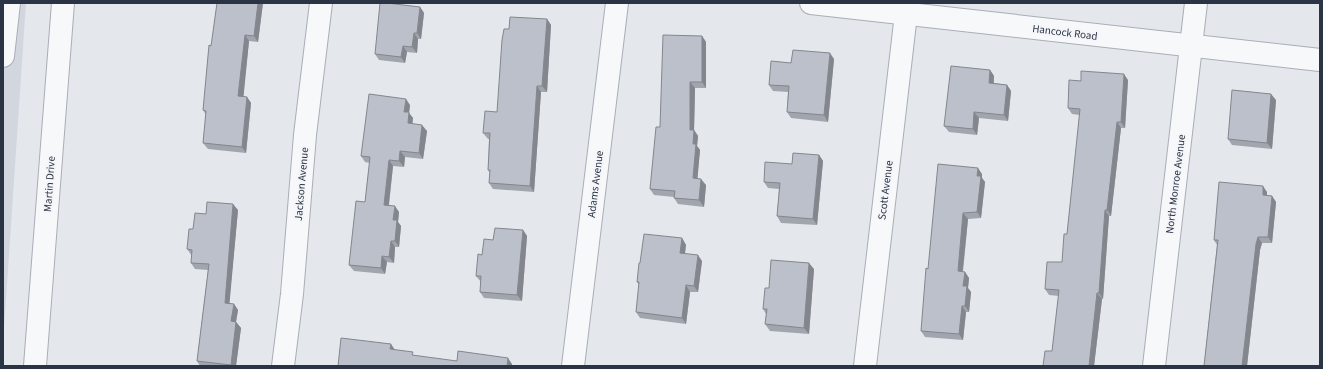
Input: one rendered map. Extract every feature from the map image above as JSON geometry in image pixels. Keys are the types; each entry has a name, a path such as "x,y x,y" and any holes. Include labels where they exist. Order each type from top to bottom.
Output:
{"street":[{"path":"3,56 8,3"},
{"name":"Martin Drive","path":"35,366 63,3"},
{"name":"Jackson Avenue","path":"283,366 292,294 305,135 321,3"},
{"name":"Adams Avenue","path":"572,366 617,3"},
{"name":"Hancock Road","path":"811,3 1191,47 1320,60"},
{"name":"North Monroe Avenue","path":"1154,366 1196,3"},
{"name":"Scott Avenue","path":"865,366 906,14"}],"shaded area":[{"path":"3,3 26,3 3,343"}],"building":[{"path":"217,3 258,3 254,36 245,35 238,96 247,97 242,147 203,143 206,111 203,110 209,45 211,46"},
{"path":"380,3 420,7 417,33 414,33 412,47 403,46 401,57 375,54"},
{"path":"510,17 547,19 542,86 537,86 530,186 489,183 490,170 488,170 490,133 483,133 485,111 497,112 502,40 504,29 509,29"},
{"path":"663,35 702,36 702,82 690,82 690,130 694,130 693,144 696,144 693,178 701,179 699,200 674,198 675,191 650,189 656,127 660,127"},
{"path":"793,50 830,53 824,115 787,112 789,86 769,85 771,61 791,63"},
{"path":"951,66 990,70 989,83 1007,85 1004,115 974,112 973,129 944,126"},
{"path":"1081,71 1124,74 1121,122 1117,122 1107,210 1105,210 1099,293 1097,293 1089,366 1043,366 1045,351 1052,351 1059,290 1045,289 1047,262 1062,262 1064,234 1067,234 1080,109 1068,108 1069,80 1081,81"},
{"path":"1232,90 1271,94 1267,143 1228,139"},
{"path":"369,94 406,99 404,112 409,112 408,123 422,125 419,153 400,151 399,161 389,160 384,205 395,206 393,220 397,220 395,241 391,241 389,257 382,256 381,268 349,265 356,201 365,202 370,157 361,156"},
{"path":"793,153 819,155 813,219 777,216 780,183 764,182 765,162 792,164"},
{"path":"938,164 978,168 977,176 981,176 977,212 963,213 958,271 965,272 963,286 967,286 965,306 962,306 959,334 921,331 926,268 928,269"},
{"path":"1219,182 1263,186 1263,195 1272,196 1268,237 1258,237 1256,244 1242,366 1204,366 1218,240 1214,240"},
{"path":"207,202 233,204 225,303 234,304 231,321 236,322 231,365 197,361 209,264 191,263 192,250 187,249 189,229 193,229 195,213 206,214"},
{"path":"495,228 523,230 517,295 480,292 481,276 476,276 478,254 482,255 484,239 493,240"},
{"path":"644,234 682,238 680,253 698,255 694,286 686,285 682,318 636,312 639,282 637,282"},
{"path":"771,260 809,263 804,328 765,324 767,309 763,309 765,288 769,288"},
{"path":"341,338 391,344 390,349 413,352 412,355 457,361 458,351 508,358 507,366 338,366"}]}
